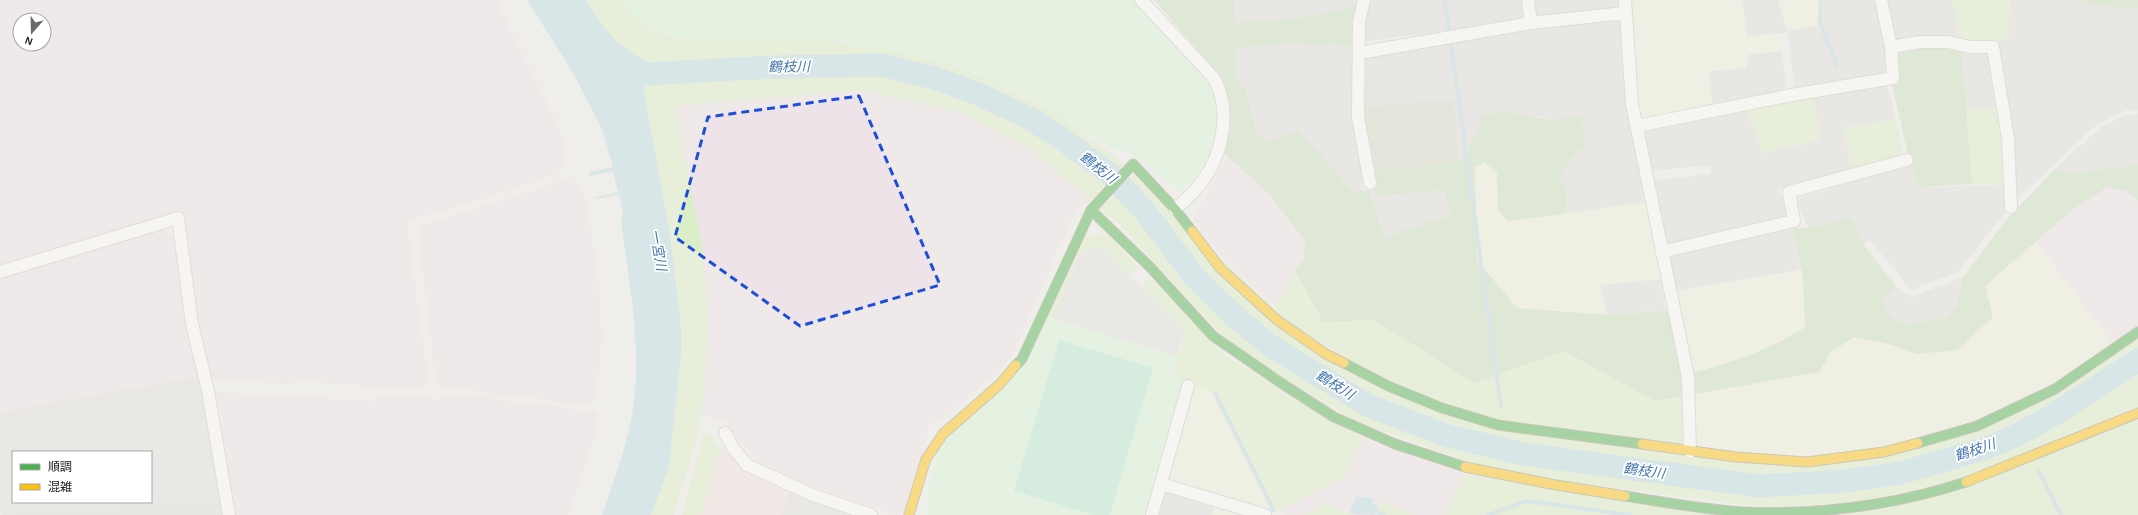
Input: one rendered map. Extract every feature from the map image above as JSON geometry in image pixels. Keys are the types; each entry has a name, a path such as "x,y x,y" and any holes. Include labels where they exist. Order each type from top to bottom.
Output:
{"street":[{"path":"1141,0 1213,77 1220,88 1223,126 1220,146 1205,178 1189,197 1175,210"},
{"path":"1364,0 1359,22 1358,117 1370,183"},
{"path":"1528,0 1531,23"},
{"path":"1625,0 1632,104 1661,252 1688,377 1690,452"},
{"path":"1637,126 1792,95 1893,78 1890,47 1881,0"},
{"path":"1359,53 1531,23 1626,13"},
{"path":"1890,47 1927,42 1948,42 1970,47 1992,47 2008,139 2011,207"},
{"path":"1661,252 1794,221 1789,192 1907,160"},
{"path":"909,515 926,459 943,434 999,385 1022,359 1093,207 1133,164 1175,210 1220,268 1277,320 1326,354 1388,386 1442,408 1498,426 1690,452 1806,462 1884,452 1977,426 2055,390 2138,332"},
{"path":"1093,207 1213,336 1281,384 1334,417 1395,444 1464,467 1556,485 1690,506 1745,512 1788,512 1859,508 1941,490 1989,474 2138,413"},
{"path":"0,272 178,218 192,324 211,405 229,515"},
{"path":"1152,515 1188,386"},
{"path":"725,433 733,448 748,465 813,495 871,515"},
{"path":"1161,484 1265,515"}],"highlighted area":[{"path":"859,96 940,285 800,326 675,237 708,117"}],"shaded area":[{"path":"0,0 496,0 557,123 566,151 561,153 563,164 557,174 480,200 407,221 429,386 382,387 298,381 290,384 212,379 199,327 182,210 0,265"},
{"path":"1234,0 1360,0 1358,6 1301,18 1235,23"},
{"path":"1367,0 1523,0 1526,20 1362,42"},
{"path":"1533,0 1618,0 1618,5 1614,9 1535,17"},
{"path":"1742,0 1778,0 1788,31 1823,24 1823,0 1877,0 1889,70 1885,75 1794,88 1788,32 1747,37"},
{"path":"1884,0 1952,0 1960,36 1925,37 1892,43"},
{"path":"2010,0 2086,0 2087,4 2119,8 2138,8 2138,110 2126,110 2095,126 2015,201 2014,146 1997,40 2008,40"},
{"path":"1615,18 1620,22 1627,103 1646,202 1564,214 1567,193 1559,176 1577,151 1586,146 1582,115 1553,120 1541,116 1478,130 1459,162 1454,99 1362,107 1363,62 1367,55"},
{"path":"1303,43 1313,47 1330,44 1355,47 1364,177 1361,190 1356,196 1298,130 1267,143 1256,132 1246,90 1236,80 1236,48"},
{"path":"1962,50 1985,50 1991,54 1998,107 1967,109"},
{"path":"1782,51 1786,84 1783,92 1712,105 1709,71 1745,68 1749,54"},
{"path":"1887,84 1896,119 1843,128 1853,169 1779,189 1788,213 1786,218 1671,244 1666,240 1654,180 1711,174 1710,165 1652,171 1645,133 1650,127 1746,109 1763,153 1820,140 1814,97"},
{"path":"853,91 876,93 962,113 1032,151 1091,200 1075,210 1013,355 999,371 943,418 931,423 904,514 901,515 896,515 796,481 756,460 743,443 737,444 732,436 727,422 700,415 709,330 675,106"},
{"path":"1454,99 1459,162 1371,171 1362,107"},
{"path":"2138,114 2138,165 2074,173 2055,169 2102,126 2128,115"},
{"path":"1228,156 1269,194 1305,241 1304,259 1295,270 1275,307 1212,247 1192,219"},
{"path":"1911,165 1918,187 2005,185 2007,210 1958,272 1911,290 1870,240 1864,245 1851,217 1808,228 1798,203 1800,198"},
{"path":"570,176 576,179 586,197 599,286 602,335 597,399 586,405 436,386 418,234 420,229 425,225 550,185"},
{"path":"1371,183 1378,196 1444,190 1452,216 1399,232 1385,239 1369,191"},
{"path":"2108,187 2128,192 2138,201 2138,328 2114,345 2036,242 2072,210"},
{"path":"1793,228 1800,270 1675,291 1670,260 1673,255"},
{"path":"161,229 175,236 209,413 152,500 152,451 12,451 12,503 133,503 0,513 0,278"},
{"path":"1100,247 1185,331 1177,356 1054,319 1080,254"},
{"path":"1962,278 1957,307 1946,318 1902,325 1886,313 1883,301 1895,286 1911,297"},
{"path":"1660,279 1665,310 1607,315 1600,285"},
{"path":"200,377 222,496 152,502 152,451 12,451 12,503 133,503 0,513 0,412"},
{"path":"216,392 376,401 376,396 430,398 437,400 445,393 597,412 596,430 569,515 232,515 221,438 222,420"},
{"path":"1362,438 1465,474 1443,515 1413,515 1381,502 1375,515 1353,515 1325,503 1305,515 1283,515 1280,510 1345,477"},
{"path":"720,447 736,457 739,465 757,476 808,501 852,515 701,515"},
{"path":"1164,489 1215,505 1212,515 1157,515"},
{"path":"789,492 808,501 852,515 782,515"},
{"path":"222,496 225,515 1,515 0,513 131,503 152,503 152,501"}],"green space":[{"path":"587,0 621,0 626,9 668,37 834,42 916,55 952,65 995,82 1056,113 1125,165 1115,175 1062,133 1040,119 966,84 912,68 860,60 668,67 659,65 642,59 611,37 602,27"},
{"path":"621,0 1136,0 1210,79 1221,111 1210,161 1193,181 1179,191 1129,152 1115,149 1080,131 1056,113 1032,100 995,82 952,65 916,55 834,42 668,37 641,23 630,13"},
{"path":"1154,0 1234,0 1235,23 1301,18 1358,6 1355,47 1330,44 1313,47 1303,43 1236,48 1236,80 1246,90 1256,132 1267,143 1298,130 1356,195 1362,190 1369,191 1385,239 1399,232 1452,215 1444,190 1377,196 1371,183 1371,171 1459,162 1478,130 1481,116 1502,111 1553,120 1582,115 1586,146 1577,151 1559,176 1567,193 1564,214 1508,221 1498,210 1497,173 1484,162 1475,167 1477,260 1517,308 1607,315 1670,310 1693,373 1764,349 1805,327 1803,280 1793,228 1808,228 1851,217 1864,245 1895,286 1883,301 1886,313 1902,325 1946,318 1957,307 1962,278 2007,219 2055,169 2074,173 2138,165 2138,201 2128,192 2108,187 2072,210 1985,286 1993,317 1957,350 1917,354 1886,343 1854,337 1831,352 1819,372 1655,401 1564,351 1474,383 1374,320 1323,322 1295,270 1304,259 1305,241 1269,194 1224,153 1231,127 1228,95 1205,58"},
{"path":"1632,0 1742,0 1747,37 1779,33 1782,51 1749,54 1746,68 1709,71 1712,105 1643,119 1638,93"},
{"path":"1778,0 1823,0 1823,24 1788,31"},
{"path":"1952,0 2010,0 2008,40 1969,41 1960,36"},
{"path":"2086,0 2138,0 2138,8 2119,8 2087,4"},
{"path":"1928,44 1962,50 1972,184 1918,187 1909,159 1892,85 1899,84 1895,55 1902,48"},
{"path":"882,68 916,76 947,86 1004,109 1057,140 1111,179 1091,200 1032,151 962,113 876,93 853,91 675,106 704,255 709,330 700,428 674,515 651,515 669,467 681,353 681,328 670,234 643,85 647,79 661,75 698,76"},
{"path":"1814,97 1820,140 1763,153 1746,109"},
{"path":"1998,107 2004,143 2005,185 1972,184 1967,109"},
{"path":"1896,119 1903,155 1853,169 1843,128"},
{"path":"1484,162 1497,173 1498,210 1509,221 1646,202 1660,279 1600,285 1607,315 1517,308 1477,260 1475,167"},
{"path":"1134,174 1320,353 1481,423 1794,464 1977,428 2138,335 2138,356 2028,426 1964,452 1898,469 1845,477 1766,482 1521,450 1461,436 1369,402 1329,380 1265,337 1196,274 1147,206 1124,185"},
{"path":"1120,189 1191,277 1233,320 1261,343 1328,388 1362,407 1445,440 1525,458 1749,489 1801,490 1867,483 1942,465 1995,449 2030,434 2138,365 2138,406 1963,479 1854,503 1763,507 1555,480 1489,469 1353,420 1232,346 1115,220 1101,209"},
{"path":"1109,233 1138,268 1130,276 1103,248 1080,253 1054,319 1048,317 1082,237"},
{"path":"2036,242 2114,345 2034,397 1915,442 1800,458 1694,444 1694,395 1819,372 1831,352 1854,337 1886,343 1917,354 1985,286"},
{"path":"1295,270 1323,322 1374,320 1474,383 1564,351 1655,401 1684,397 1686,434 1683,444 1496,421 1390,384 1284,320 1275,307"},
{"path":"1800,270 1804,295 1805,327 1786,340 1744,358 1693,373 1675,291"},
{"path":"1149,279 1158,282 1199,330 1222,353 1289,396 1362,438 1345,477 1280,510 1274,511 1215,393 1173,378 1185,331 1142,287"},
{"path":"1048,317 1177,356 1173,378 1187,383 1148,515 926,515 928,491 939,450"},
{"path":"1059,340 1153,368 1110,515 1094,515 1014,491"},
{"path":"1193,385 1215,393 1274,511 1168,484 1165,477"},
{"path":"2138,416 2138,515 1830,515 1888,509"},
{"path":"704,434 712,434 716,443 720,447 701,515 682,515"},
{"path":"1465,474 1726,515 1443,515"},
{"path":"1381,501 1413,515 1375,515"},
{"path":"1325,503 1353,515 1305,515"},
{"path":"1215,505 1252,515 1212,515"}],"water":[{"name":"一宮川","path":"527,0 586,0 612,36 628,50 648,62 644,93 670,234 681,328 681,353 669,467 651,515 602,515 620,463 627,436 633,409 635,386 635,339 631,291 621,221 623,214 619,195 595,199 618,192 613,171 589,176 589,172 613,167 602,129 573,73"},
{"path":"1356,496 1363,498 1365,496 1374,499 1372,503 1378,506 1375,515 1349,514"}],"waterway":[{"path":"1445,0 1449,29"},
{"path":"1821,0 1820,22 1837,66"},
{"path":"1451,46 1501,406"},
{"name":"鶴枝川","path":"617,79 646,74 774,67 882,65 935,78 978,94 1031,119 1062,139 1110,174 1143,209 1193,275 1238,319 1269,345 1369,406 1448,436 1523,454 1759,486 1845,481 1901,473 1987,448 2019,434 2055,414 2138,360"},
{"path":"1215,393 1274,511"},
{"path":"2039,471 2061,515"},
{"path":"1488,515 1527,501 1630,515"},
{"path":"1376,512 1384,515"}],"traffic: fast":[{"path":"1016,365 1022,359 1091,210 1133,164 1175,209 1192,231"},
{"path":"1091,210 1150,267 1213,336 1281,383 1334,417 1395,444 1465,467"},
{"path":"1918,443 1977,426 2055,389 2138,332"},
{"path":"1344,363 1388,386 1442,408 1498,425 1642,444"},
{"path":"1625,496 1715,510 1773,513 1801,512 1857,507 1912,497 1966,482"}],"traffic: slow":[{"path":"1192,231 1220,268 1277,320 1326,354 1344,363"},
{"path":"909,515 926,459 943,434 999,385 1016,365"},
{"path":"1966,482 2138,413"},
{"path":"1642,444 1736,457 1807,462 1884,452 1918,443"},
{"path":"1465,467 1556,485 1625,496"}]}
